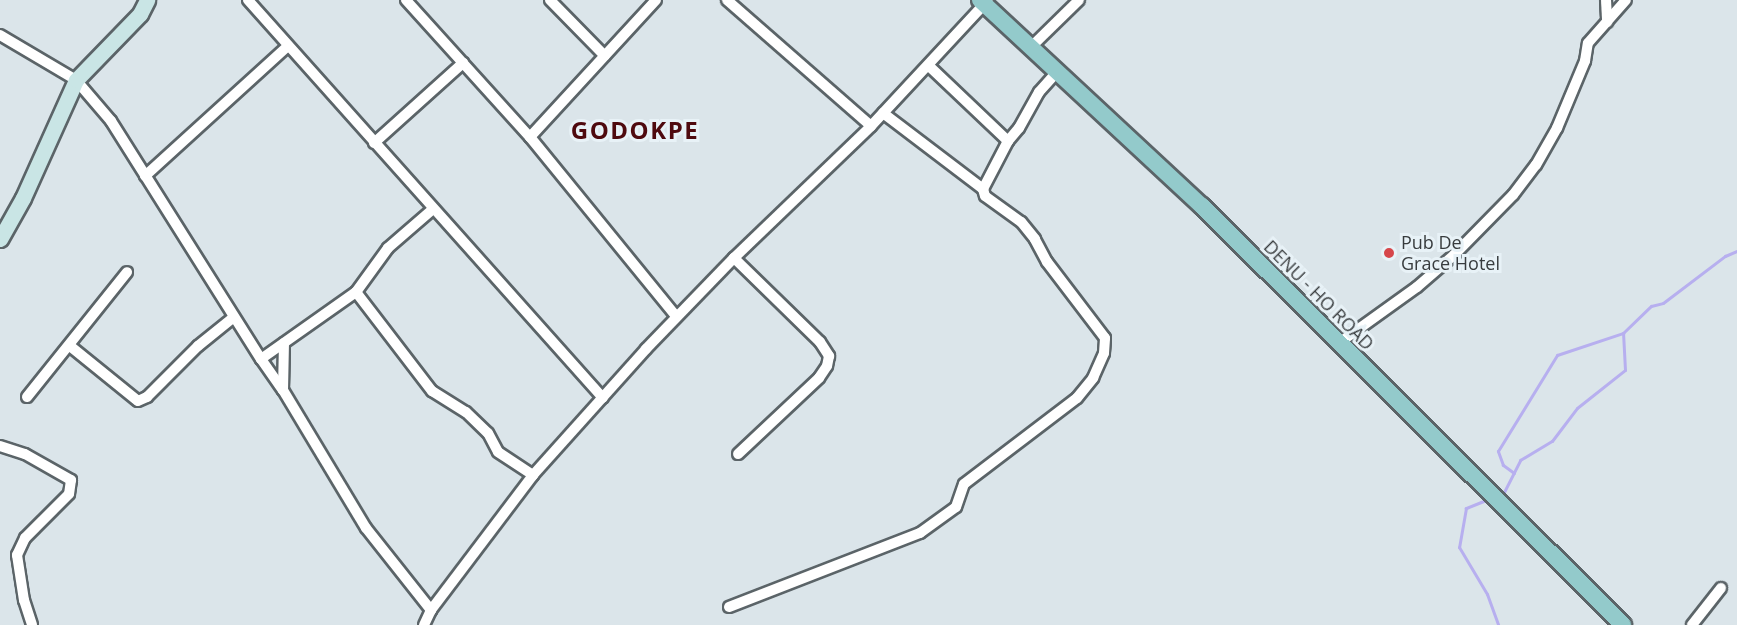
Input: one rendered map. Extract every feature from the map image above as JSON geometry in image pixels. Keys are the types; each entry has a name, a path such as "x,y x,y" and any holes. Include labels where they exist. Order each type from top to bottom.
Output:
{"main road":[{"name":"DENU - HO ROAD","path":"984,1 1202,206 1623,625"}],"street":[{"path":"0,239 23,198 76,80 140,14 147,0"},
{"path":"248,0 603,398"},
{"path":"406,0 530,137 677,317"},
{"path":"550,0 605,56"},
{"path":"530,137 656,0"},
{"path":"727,0 871,126"},
{"path":"1031,47 1079,0"},
{"path":"1606,0 1607,22"},
{"path":"1339,343 1417,287 1454,255 1513,195 1536,165 1571,96 1588,43 1626,0"},
{"path":"426,625 431,610 532,475 734,258 871,126 929,66 984,1"},
{"path":"0,35 76,80 111,121 261,359 283,390 366,528 431,610"},
{"path":"145,176 288,46"},
{"path":"374,143 463,63"},
{"path":"929,66 1008,141"},
{"path":"983,189 1008,141 1019,128 1039,92 1058,71"},
{"path":"729,607 920,533 956,507 964,484 1077,398 1093,378 1104,353 1105,338 1047,262 1021,222 985,196 983,189 884,113"},
{"path":"261,359 356,292 388,248 433,209"},
{"path":"734,258 820,342 829,356 827,366 819,378 738,454"},
{"path":"27,397 127,272"},
{"path":"356,292 432,391 466,412 488,433 498,452 532,475"},
{"path":"70,346 138,401 147,398 198,346 234,316"},
{"path":"283,390 284,342"},
{"path":"0,446 26,454 71,480 69,494 25,538 17,555 24,600 32,625"},
{"path":"1692,625 1721,588"}],"waterway":[{"path":"1504,492 1520,460 1552,441 1577,408 1625,370 1623,333 1651,306 1663,303 1725,256 1737,251"},
{"path":"1514,473 1503,465 1498,451 1557,355 1623,333"},
{"path":"1486,500 1466,508 1459,547 1487,594 1498,625"}],"place":[{"name":"Pub De Grace Hotel","path":"1389,253"}],"district":[{"name":"GODOKPE","path":"635,130"}]}
